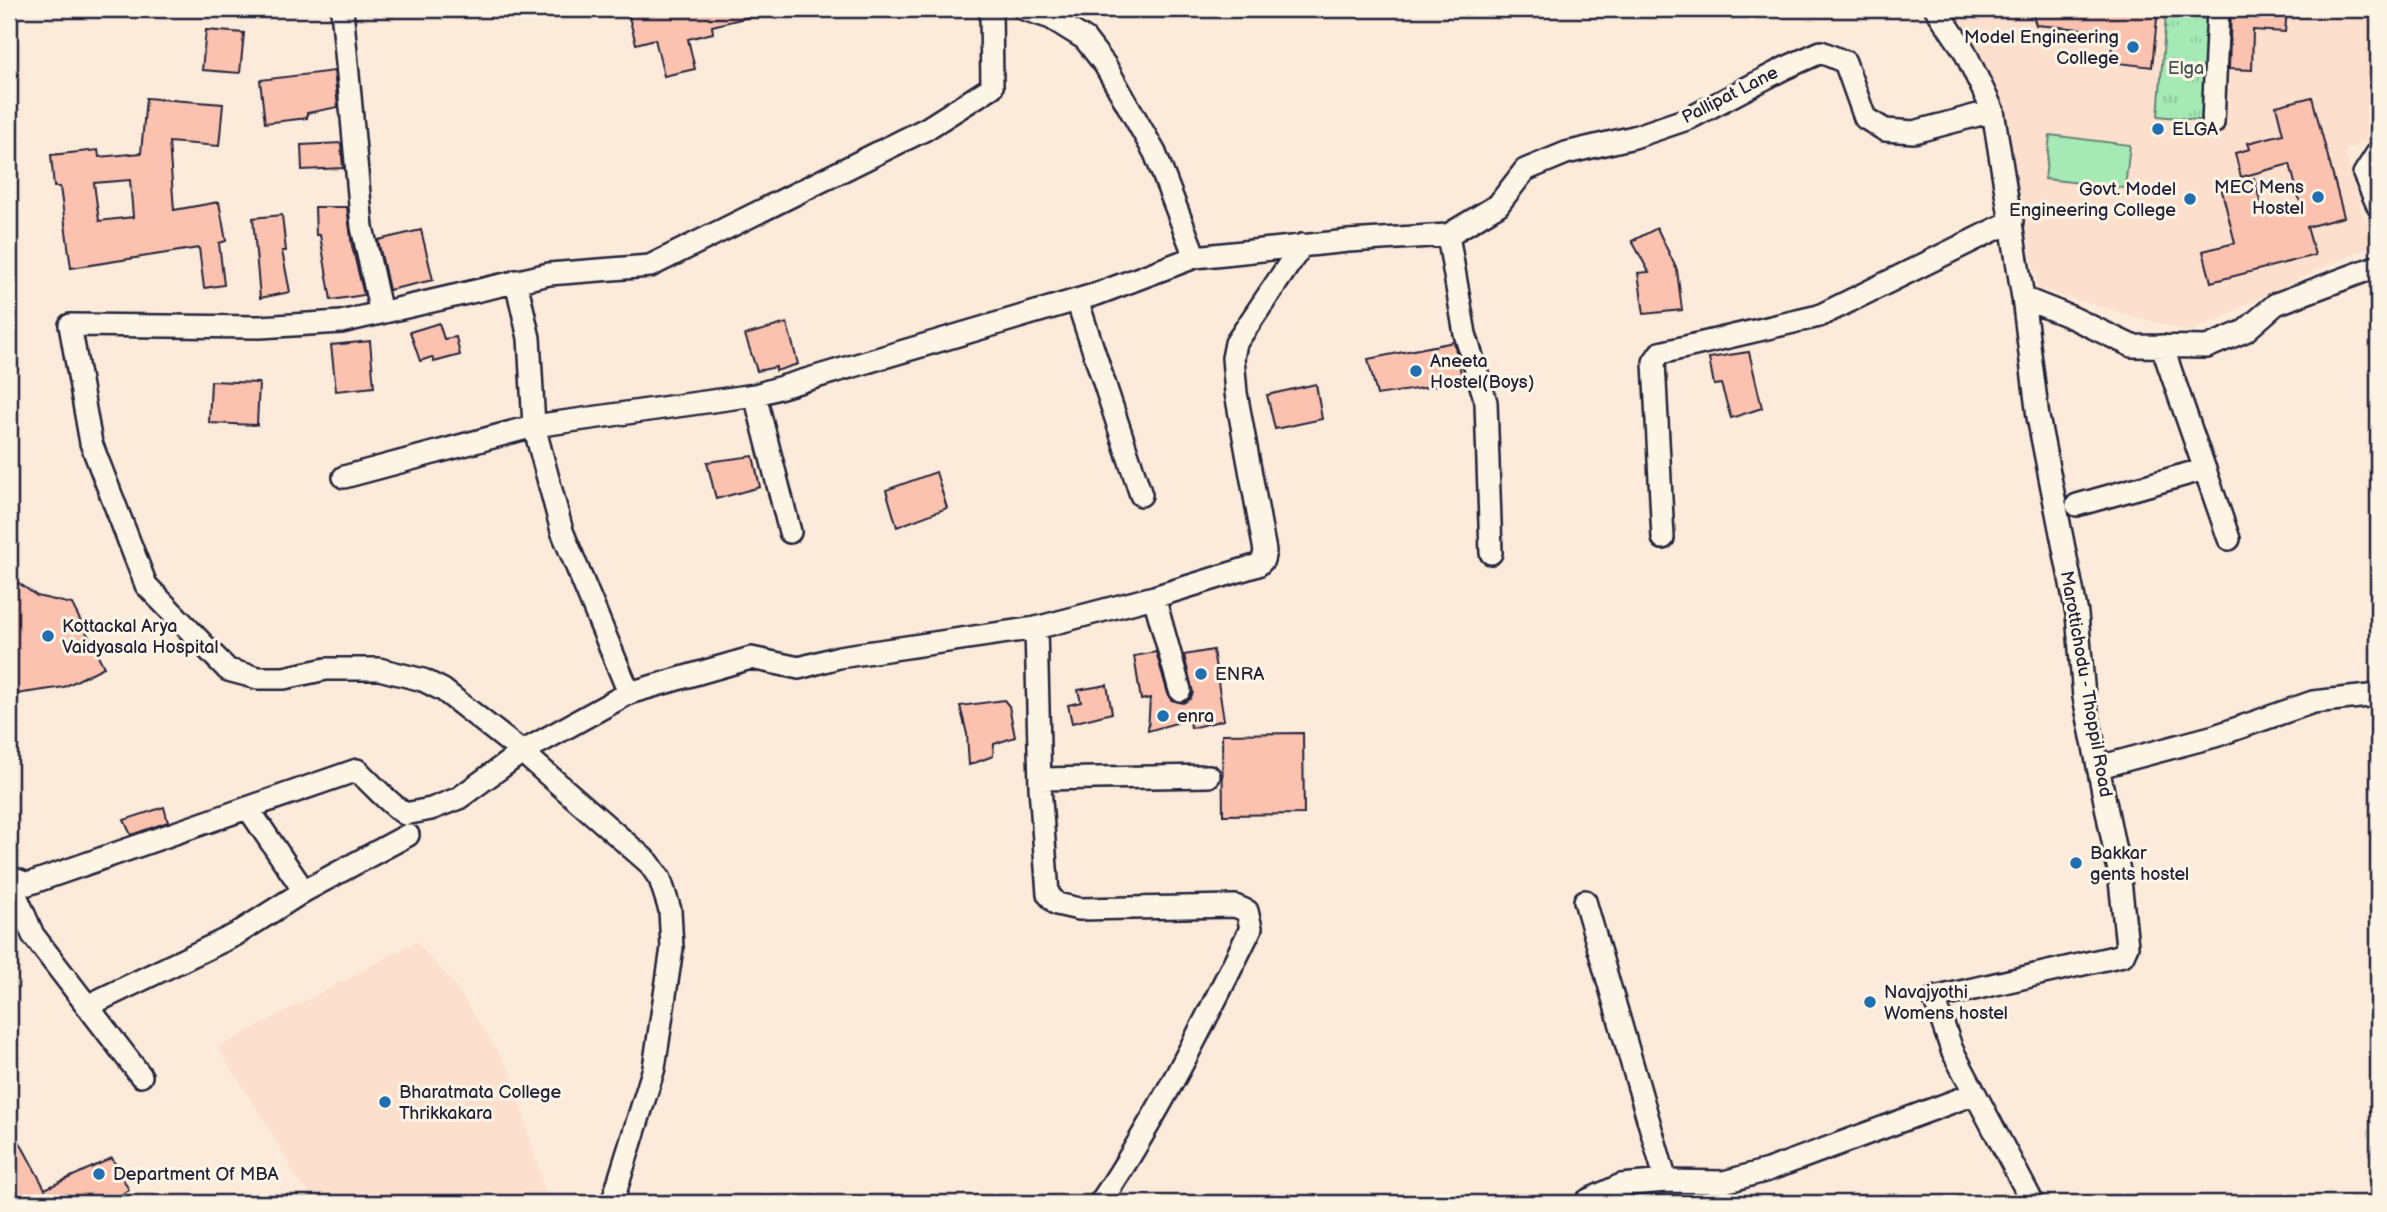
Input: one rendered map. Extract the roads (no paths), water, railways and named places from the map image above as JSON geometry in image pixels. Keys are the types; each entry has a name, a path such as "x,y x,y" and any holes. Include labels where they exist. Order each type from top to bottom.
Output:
{"street":[{"path":"342,9 362,227 381,313"},
{"path":"612,1203 654,1068 672,948 670,910 660,879 649,863 522,752 443,690 423,680 379,669 326,669 284,678 258,678 228,670 146,585 91,443 70,325 260,327 341,322 549,274 649,266 926,129 992,88 991,9"},
{"path":"1024,9 1051,18 1085,39 1105,65 1155,153 1195,257"},
{"name":"Marottichodu - Thoppil Road","path":"1936,9 1964,50 1993,111 2012,221 2038,417 2077,614 2084,697 2119,871 2127,946 2123,955 1934,998 1952,1050 1973,1094 2033,1203"},
{"path":"2213,123 2218,9"},
{"name":"Pallipat Lane","path":"1448,235 1498,205 1525,170 1566,153 1634,137 1690,118 1821,52 1845,62 1865,118 1885,130 1914,132 1993,111"},
{"path":"2378,152 2364,174 2378,206"},
{"path":"1663,538 1654,362 1660,353 1819,316 2012,221"},
{"path":"344,477 534,426 755,395 1077,300 1195,257 1448,235 1465,334 1486,402 1491,553"},
{"path":"9,878 28,884 357,770 405,814 431,809 459,798 522,752 629,693 751,658 799,668 839,657 1036,628 1154,597 1258,565 1263,560 1265,551 1236,393 1233,358 1236,343 1302,246"},
{"path":"2023,298 2132,346 2207,346 2245,331 2276,303 2378,266"},
{"path":"516,281 529,338 534,426 562,531 629,693"},
{"path":"1077,300 1140,495"},
{"path":"2162,346 2229,539"},
{"path":"755,395 790,532"},
{"path":"2077,505 2205,469"},
{"path":"1154,597 1180,691"},
{"path":"1036,628 1040,779 1048,894 1057,904 1079,909 1235,906 1247,911 1251,928 1194,1043 1130,1157 1100,1203"},
{"path":"2099,767 2215,736 2313,702 2378,695"},
{"path":"1040,779 1209,776"},
{"path":"248,808 304,891"},
{"path":"87,1006 235,935 304,891 408,835"},
{"path":"9,878 33,935 141,1076"},
{"path":"1585,901 1666,1181"},
{"path":"1585,1203 1588,1199 1621,1185 1666,1181 1724,1182 1768,1170 1973,1094"}],"place":[{"name":"Model Engineering College","path":"2133,47"},
{"name":"ELGA","path":"2158,129"},
{"name":"MEC Mens Hostel","path":"2318,197"},
{"name":"Govt. Model Engineering College","path":"2190,199"},
{"name":"Aneeta Hostel(Boys)","path":"1416,371"},
{"name":"Kottackal Arya Vaidyasala Hospital","path":"48,636"},
{"name":"ENRA","path":"1201,674"},
{"name":"enra","path":"1163,716"},
{"name":"Bakkar gents hostel","path":"2076,863"},
{"name":"Navajyothi Womens hostel","path":"1870,1002"},
{"name":"Bharatmata College Thrikkakara","path":"385,1102"},
{"name":"Department Of MBA","path":"99,1174"}],"park label":[{"name":"Elga","path":"2186,68"}]}
